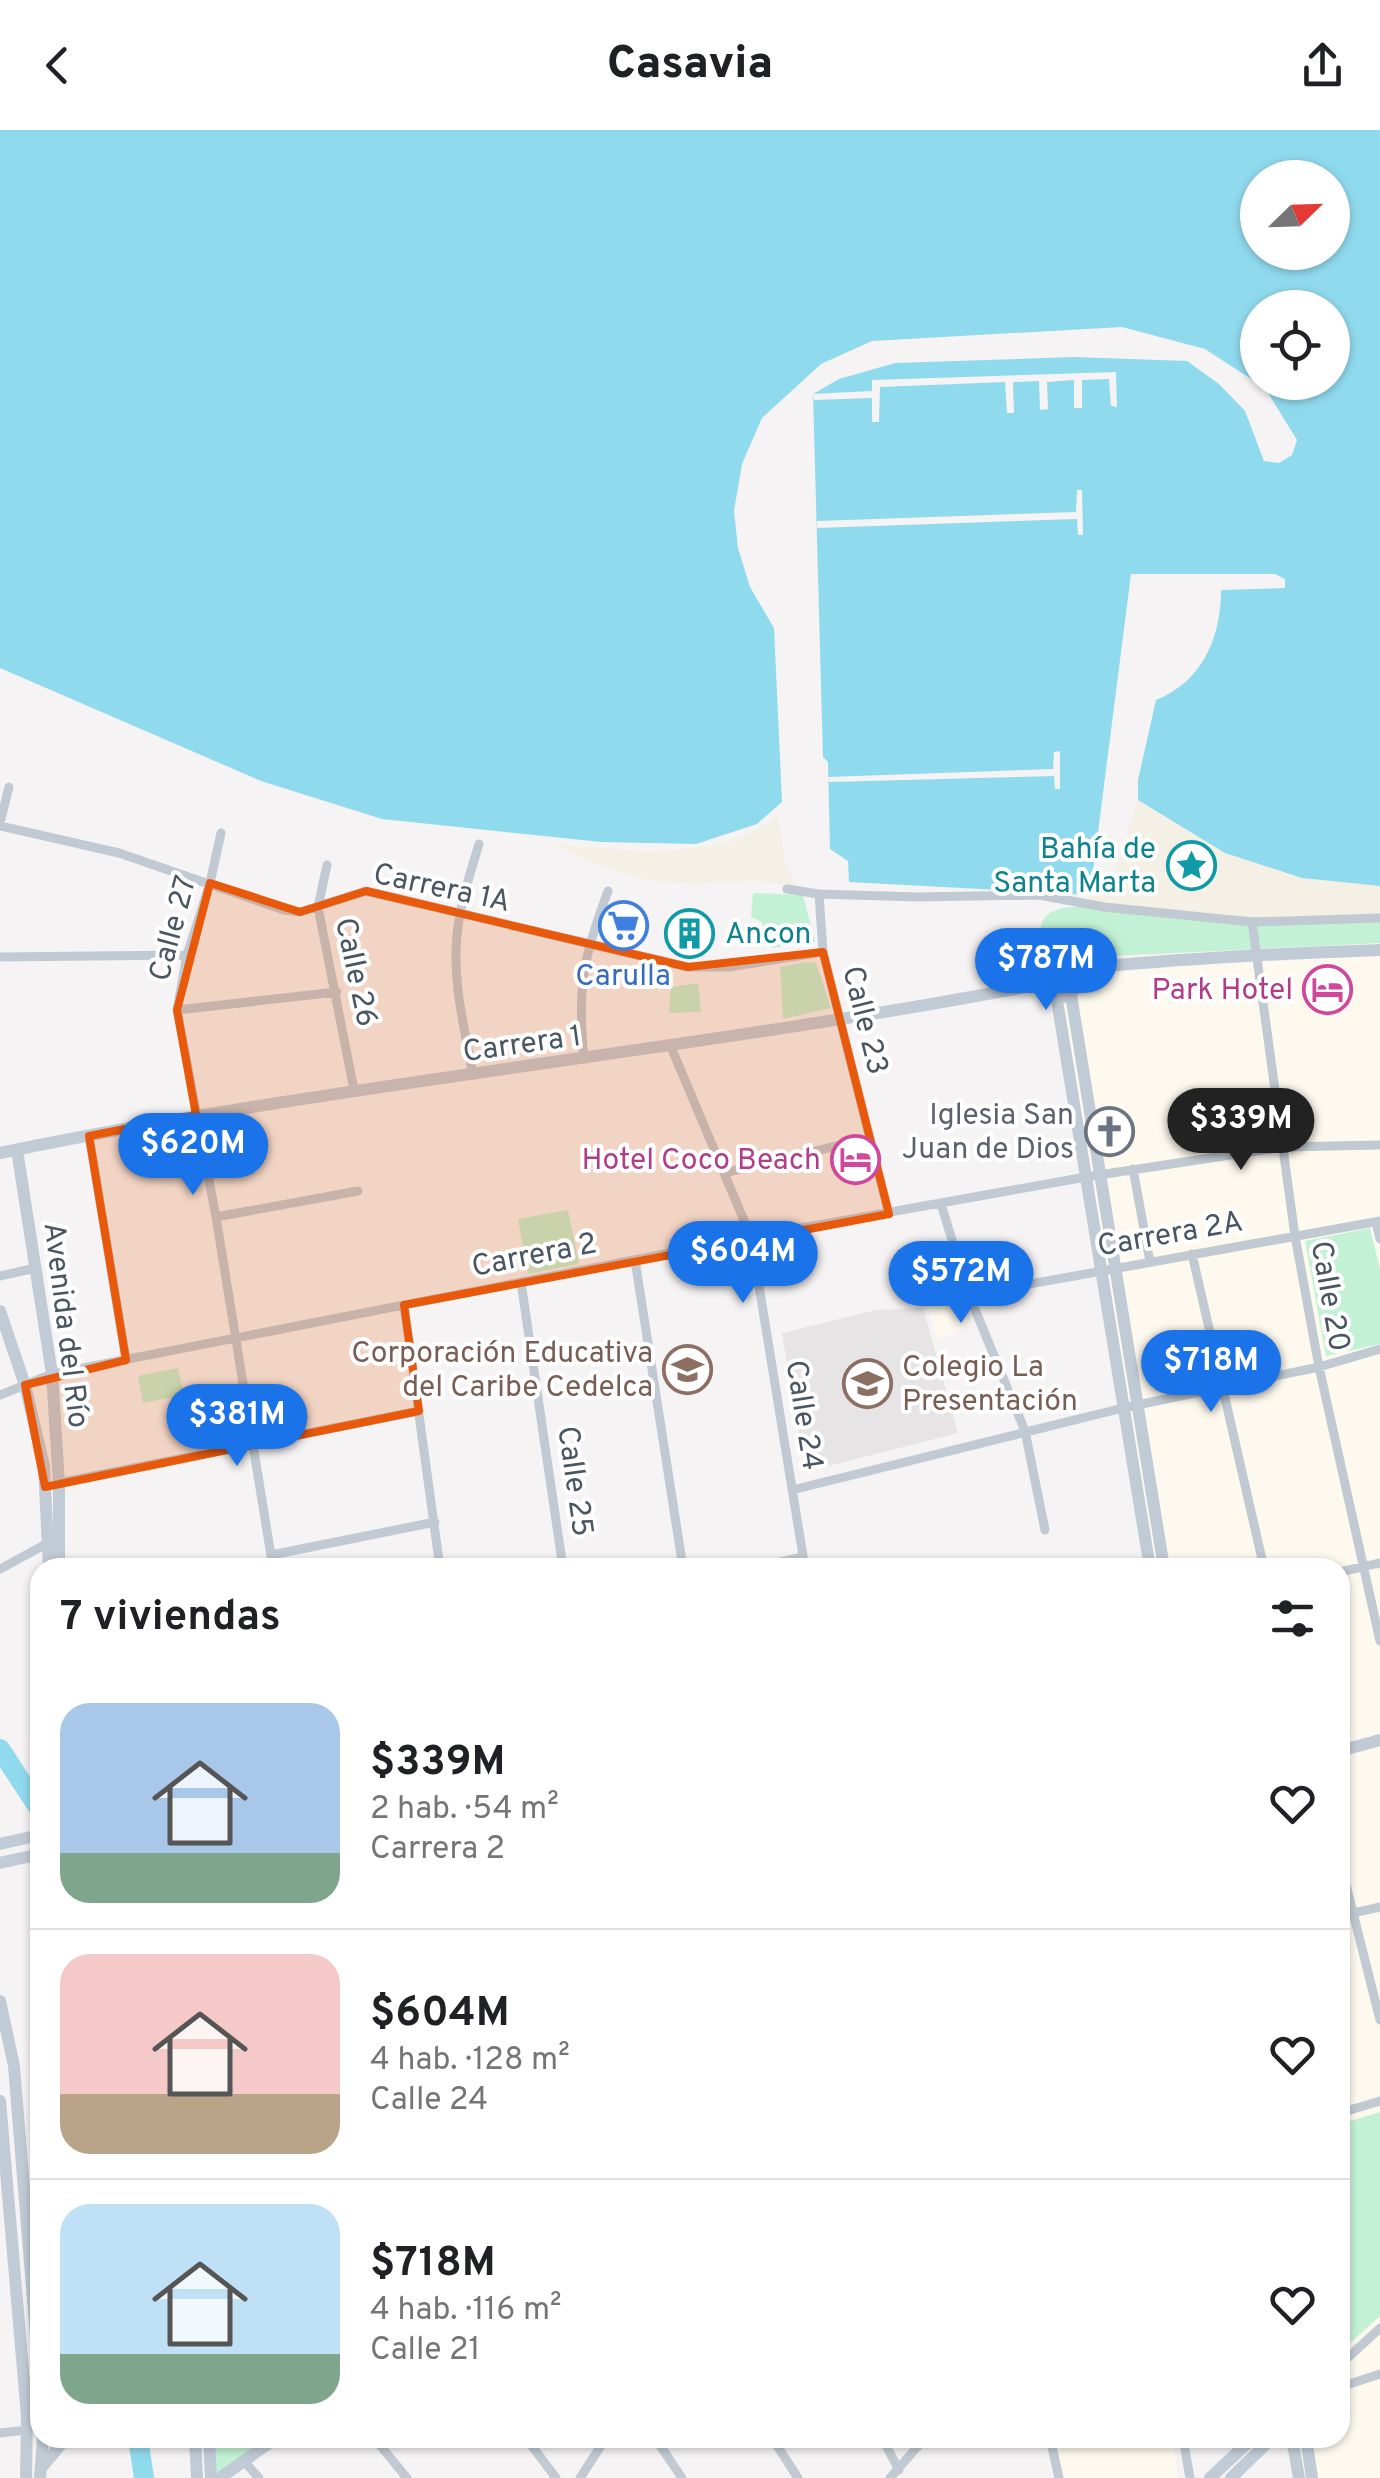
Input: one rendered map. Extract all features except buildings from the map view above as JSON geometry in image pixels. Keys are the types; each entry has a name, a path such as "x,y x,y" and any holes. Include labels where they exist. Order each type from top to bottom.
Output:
{"street":[{"path":"0,824 8,787"},
{"name":"Carrera 1A","path":"0,824 119,854 284,910 300,912 366,890 588,945 710,969 823,952"},
{"name":"Calle 27","path":"221,833 187,955 177,1010 256,1446 272,1558"},
{"path":"472,1075 457,976 459,915 478,844"},
{"name":"Calle 26","path":"327,865 318,907 354,1090"},
{"path":"787,889 819,894 1039,896 1104,907 1252,922 1380,918"},
{"path":"584,1060 580,1002 588,945 608,891"},
{"name":"Calle 23","path":"819,894 823,952 889,1214"},
{"name":"Calle 20","path":"1252,922 1294,1236 1318,1367 1380,1641"},
{"path":"1149,1558 1116,1268 1053,988 1058,971 1138,962 1380,950"},
{"path":"0,957 187,955"},
{"path":"1053,988 1064,998 1071,994 1078,983 1072,972"},
{"name":"Carrera 1","path":"0,1153 196,1115 354,1090 584,1060 1053,988"},
{"path":"177,1010 336,992"},
{"path":"1071,994 1101,1271 1162,1558"},
{"name":"Calle 24","path":"671,1047 752,1237 803,1558"},
{"path":"89,1136 126,1360"},
{"path":"724,1173 870,1138"},
{"name":"Carrera 2","path":"0,1395 52,1374 752,1237 1133,1169 1284,1147 1380,1145"},
{"name":"Avenida del Río","path":"17,1150 52,1374 49,1558"},
{"path":"1133,1169 1150,1262"},
{"path":"216,1216 358,1191"},
{"path":"941,1204 969,1295 1026,1432 1045,1530"},
{"path":"1378,1221 1380,1239"},
{"name":"Carrera 2A","path":"969,1295 1378,1221"},
{"path":"1192,1254 1262,1558"},
{"path":"635,1260 681,1558"},
{"path":"0,1276 35,1268"},
{"name":"Calle 25","path":"522,1282 562,1558"},
{"path":"404,1305 439,1558"},
{"name":"Avenida del Río","path":"1,1318 25,1386 52,1485 58,1558"},
{"path":"792,1490 1131,1406 1380,1350"},
{"path":"52,1485 419,1411"},
{"path":"271,1554 434,1522"},
{"path":"0,1569 48,1543"},
{"path":"1350,1570 1380,1563"},
{"path":"1350,1748 1380,1740"},
{"path":"0,1844 30,1837"},
{"path":"2,1862 30,1856"},
{"path":"1350,1898 1380,2020"},
{"path":"1350,1914 1380,1907"},
{"path":"1,2009 14,2066 30,2263"},
{"path":"1350,2110 1380,2101"},
{"path":"0,2102 30,2359"},
{"path":"1350,2356 1380,2328"},
{"path":"1350,2384 1380,2374"},
{"path":"0,2433 30,2435"},
{"path":"26,2478 35,2448"},
{"path":"40,2448 41,2473"},
{"path":"41,2473 59,2448"},
{"path":"196,2448 197,2478"},
{"path":"209,2448 211,2478"},
{"path":"220,2478 261,2448"},
{"path":"382,2448 407,2478"},
{"path":"534,2448 556,2478"},
{"path":"580,2478 600,2448"},
{"path":"662,2448 682,2478"},
{"path":"778,2448 798,2478"},
{"path":"887,2448 899,2470"},
{"path":"890,2478 917,2448"},
{"path":"1052,2448 1059,2478"},
{"path":"1185,2448 1190,2478"},
{"path":"1210,2478 1250,2448"},
{"path":"1230,2478 1253,2448"},
{"path":"1284,2448 1295,2455"},
{"path":"1294,2448 1299,2478"},
{"path":"1308,2448 1312,2478"},
{"path":"244,2460 259,2478"}],"highlighted area":[{"path":"210,883 300,912 366,891 688,967 823,952 889,1214 404,1305 419,1411 45,1487 25,1385 126,1360 89,1136 196,1115 177,1010"}],"shaded area":[{"path":"1380,955 1380,2478 1297,2478 1292,2448 1350,2448 1350,1558 1149,1558 1051,982 1115,971"},
{"path":"962,1301 970,1324 938,1341 927,1307"},
{"name":"Colegio La Presentación","path":"923,1308 958,1433 805,1472 782,1333 876,1310"},
{"path":"1057,2448 1174,2448 1178,2478 1064,2478"}],"green space":[{"path":"753,893 803,895 815,942 772,948 766,945 762,922 751,917"},
{"path":"1089,906 1274,918 1380,914 1380,943 1072,958 1060,962 1043,978 1039,933 1042,923 1059,909"},
{"path":"816,963 831,1008 783,1019 780,967"},
{"path":"698,983 701,1012 669,1013 671,987"},
{"path":"568,1210 579,1264 528,1274 518,1219"},
{"path":"1370,1228 1380,1269 1380,1344 1326,1356 1305,1241"},
{"path":"178,1368 184,1395 143,1403 138,1376"},
{"path":"1380,2112 1380,2316 1350,2343 1350,2121"},
{"path":"215,2448 255,2448 216,2475"}],"sand":[{"name":"Bahía de Santa Marta","path":"1138,800 1225,853 1302,878 1380,886 1380,914 1274,918 1089,906 1090,895 1108,895"},
{"path":"778,816 785,863 796,886 753,881 647,881 550,843 638,851 698,848 726,842"}],"water":[{"path":"0,130 1380,130 1380,886 1302,878 1225,853 1138,800 1138,780 1156,700 1186,681 1206,656 1217,624 1221,590 1285,588 1285,579 1275,574 1131,574 1090,895 849,882 848,861 830,849 828,762 823,757 813,394 839,379 895,363 1074,357 1187,361 1219,384 1245,411 1264,461 1279,463 1292,455 1297,440 1272,400 1350,400 1350,290 1240,290 1240,372 1205,349 1122,327 872,341 821,364 762,418 742,464 734,511 738,548 750,587 774,628 782,802 757,824 696,844 601,842 382,819 261,781 0,668"}],"pier":[{"path":"1116,372 1117,407 1111,406 1109,379 1082,380 1082,408 1074,408 1074,380 1047,382 1048,409 1040,410 1039,381 1013,382 1014,413 1007,413 1005,382 880,387 879,422 872,422 872,398 814,400 813,394 872,391 872,380"},
{"path":"1077,490 1082,490 1083,535 1078,535 1077,519 817,528 817,521 1076,512"},
{"path":"1060,751 1060,789 1055,789 1054,776 829,782 828,777 1053,769 1054,752"}],"waterway":[{"path":"0,1749 30,1795"},
{"path":"140,2448 144,2478"}],"place":[{"name":"Bahía de Santa Marta","path":"1191,865"},
{"name":"Carulla","path":"623,926"},
{"name":"Ancon","path":"690,933"},
{"name":"Park Hotel","path":"1328,989"},
{"name":"Iglesia San Juan de Dios","path":"1109,1131"},
{"name":"Hotel Coco Beach","path":"856,1159"},
{"name":"Corporación Educativa del Caribe Cedelca","path":"688,1369"},
{"name":"Colegio La Presentación","path":"867,1383"}]}
